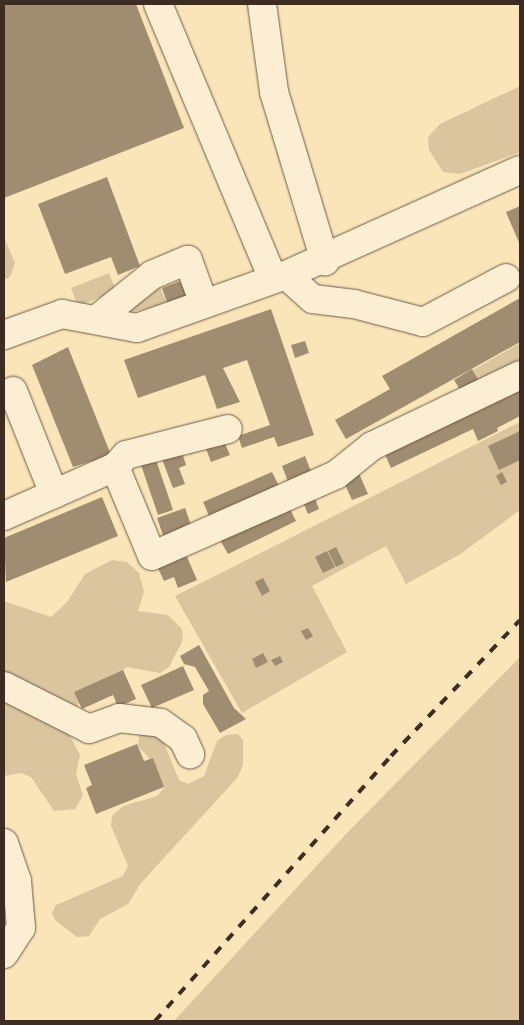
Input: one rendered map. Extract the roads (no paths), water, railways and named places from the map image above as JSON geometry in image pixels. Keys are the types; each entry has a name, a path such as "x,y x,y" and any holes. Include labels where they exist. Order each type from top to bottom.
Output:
{"street":[{"path":"158,4 279,277 312,300 354,304 423,322 506,278"},
{"path":"262,4 274,92 325,261"},
{"path":"4,335 62,314 137,328 325,261 461,193 520,170"},
{"path":"96,320 152,275 188,260 204,304"},
{"path":"115,467 152,556 336,475 372,446 520,375"},
{"path":"13,391 54,494"},
{"path":"4,516 115,467 126,455 228,429"},
{"path":"4,686 89,729 119,718 162,723 183,739 190,754"},
{"path":"4,843 18,881 21,928 4,954"}],"railway":[{"path":"155,1021 391,756 520,620"}]}
